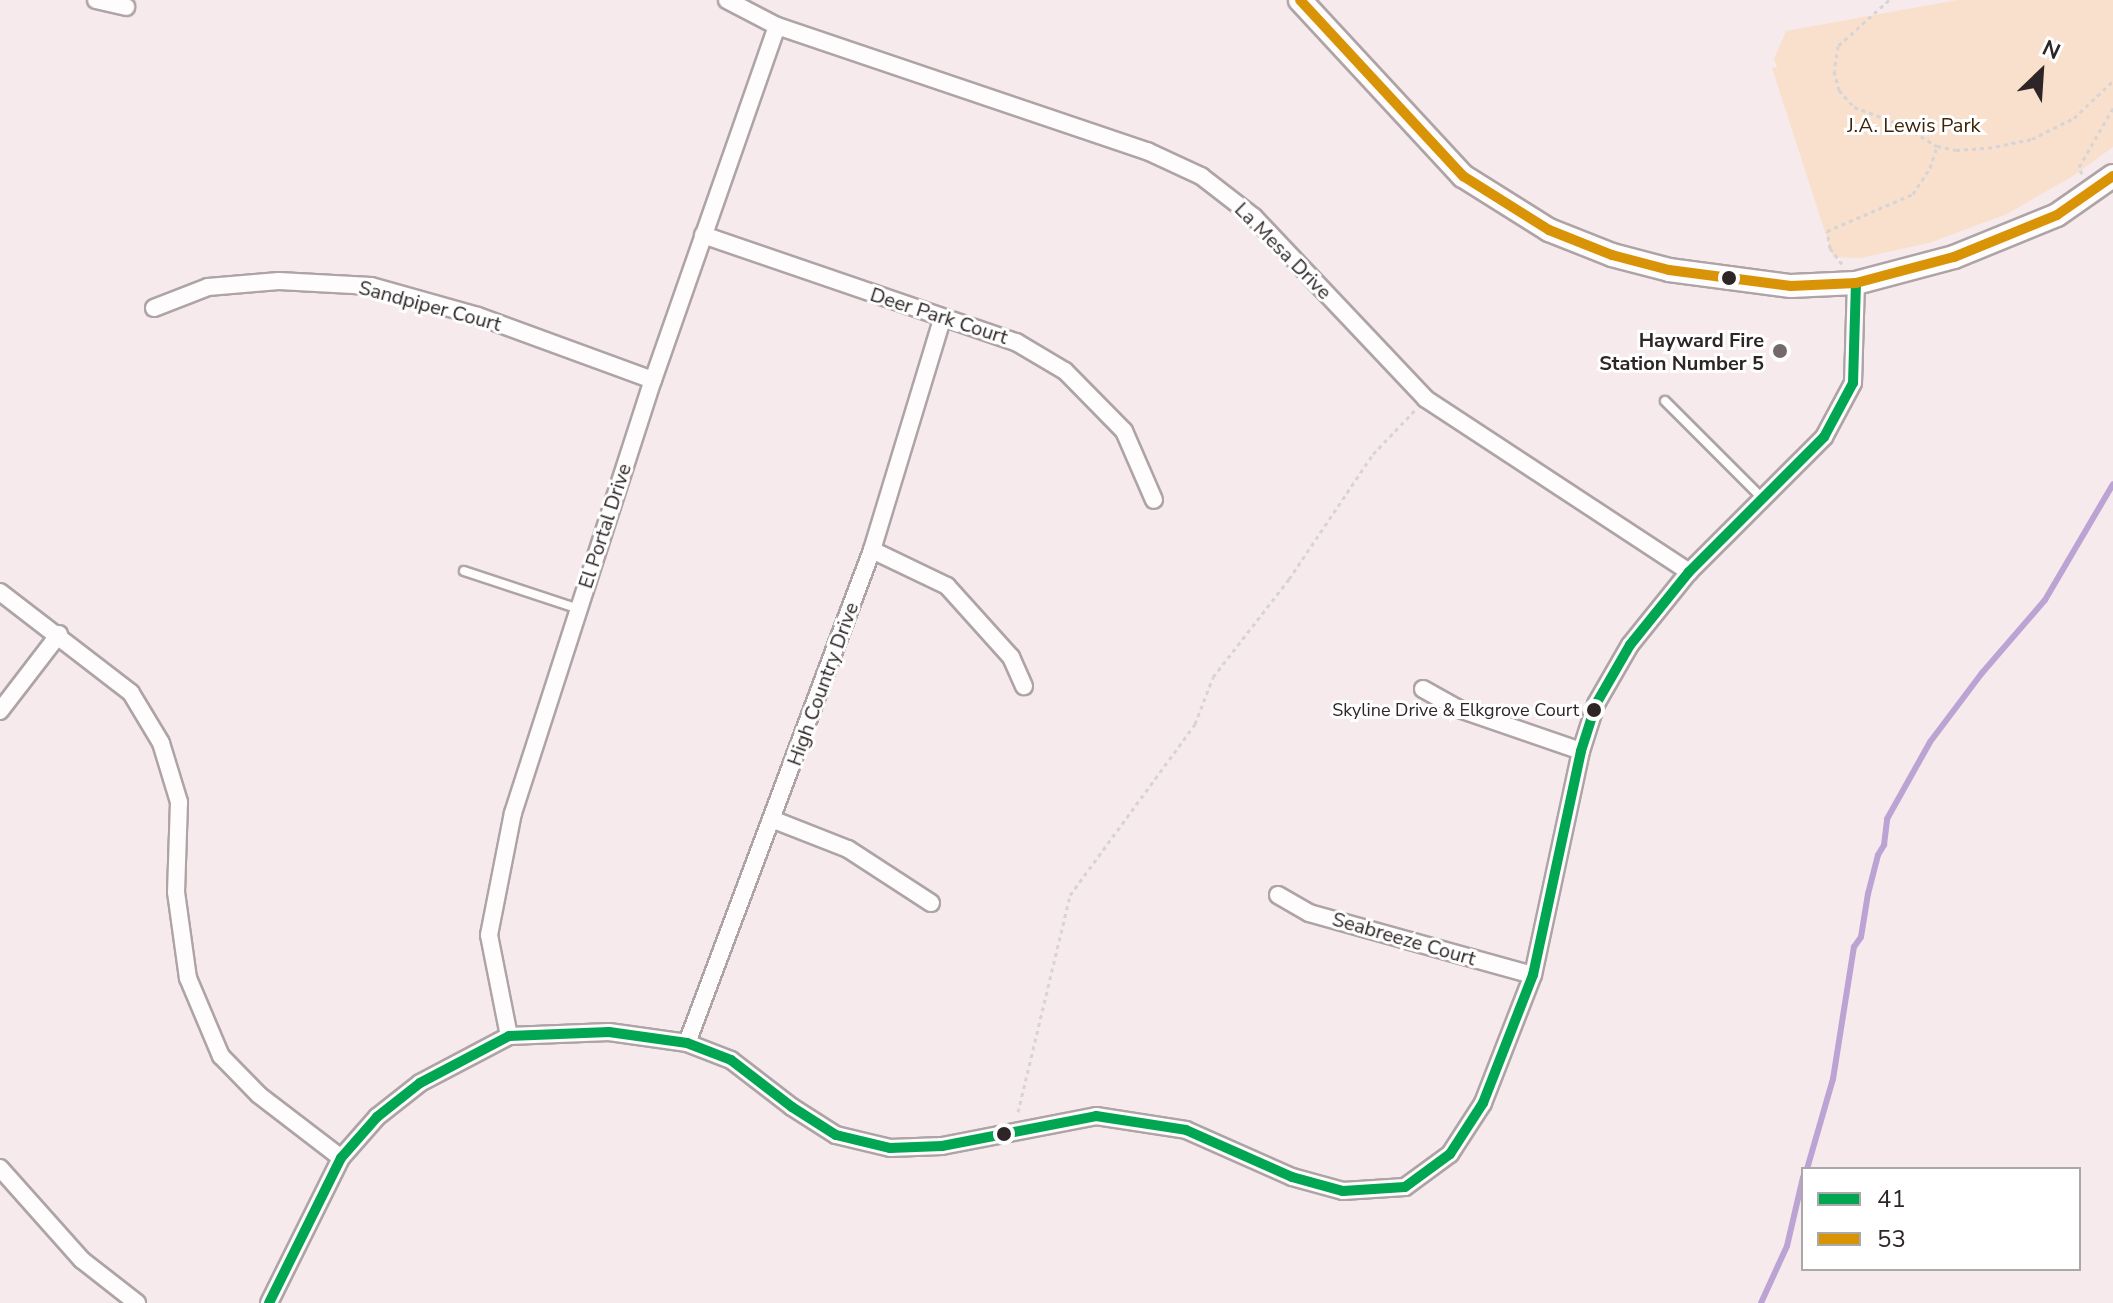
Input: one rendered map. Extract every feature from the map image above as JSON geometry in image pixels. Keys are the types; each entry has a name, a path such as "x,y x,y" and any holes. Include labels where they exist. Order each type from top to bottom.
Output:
{"main road":[{"path":"1300,0 1463,176 1549,230 1612,255 1669,270 1791,286 1856,283 1954,257 2057,215 2113,176"}],"street":[{"path":"96,0 126,7"},
{"name":"La Mesa Drive","path":"727,0 777,26 1147,151 1201,176 1254,217 1426,399 1689,572"},
{"name":"El Portal Drive","path":"509,1036 489,935 513,813 653,380 777,26"},
{"name":"Deer Park Court","path":"703,235 1016,342 1065,371 1124,431 1154,500"},
{"name":"Sandpiper Court","path":"154,308 208,287 279,281 371,286 478,316 653,380"},
{"path":"269,1303 341,1158 377,1117 420,1083 509,1036 609,1032 687,1043 731,1060 792,1107 836,1135 890,1148 942,1146 1096,1116 1186,1130 1292,1177 1343,1191 1405,1187 1450,1154 1483,1103 1533,975 1581,751 1596,704 1630,645 1689,572 1824,437 1853,383 1856,283"},
{"name":"High Country Drive","path":"687,1043 774,820 872,550 942,319"},
{"path":"872,550 947,586 1011,657 1024,686"},
{"path":"0,592 59,634 131,693 161,743 179,802 176,892 188,978 221,1056 259,1095 341,1158"},
{"path":"0,711 59,634"},
{"path":"1423,689 1459,709 1581,751"},
{"path":"774,820 848,849 931,903"},
{"name":"Seabreeze Court","path":"1278,895 1309,913 1533,975"},
{"path":"0,1168 82,1260 137,1303"}],"lane":[{"path":"1665,401 1762,499"},
{"path":"464,571 579,609"}],"path":[{"path":"1889,0 1838,46 1834,71 1839,90 1854,107 1900,124 1937,146 1956,150 1988,148 2032,139 2074,118 2113,81"},
{"path":"2090,192 2079,167 2113,108"},
{"path":"1856,283 1830,248 1827,231 1913,194 1930,168 1937,146"},
{"path":"1014,1130 1070,895 1195,724 1213,677 1289,579 1373,454 1426,399"}],"green space":[{"name":"J.A. Lewis Park","path":"1957,0 2113,0 2113,147 2073,176 2007,214 1929,243 1860,258 1833,257 1772,68 1777,67 1774,59 1786,31"}],"waterway":[{"path":"1808,1167 1833,1079 1854,947 1861,937 1868,894 1878,855 1884,845 1887,819 1930,742 1982,673 2045,600 2113,484"},
{"path":"1761,1303 1787,1246 1801,1186"}],"transit line":[{"name":"53","path":"1300,0 1463,176 1549,230 1612,255 1669,270 1791,286 1856,283 1954,257 2057,215 2113,176"},
{"name":"41","path":"269,1303 341,1158 377,1117 420,1083 509,1036 609,1032 687,1043 731,1060 792,1107 836,1135 890,1148 942,1146 1096,1116 1186,1130 1292,1177 1343,1191 1405,1187 1450,1154 1483,1103 1533,975 1581,751 1596,704 1630,645 1689,572 1824,437 1853,383 1856,283"}],"place":[{"name":"Hayward Fire Station Number 5","path":"1780,351"},
{"name":"Skyline Drive & Elkgrove Court","path":"1594,710"}]}
